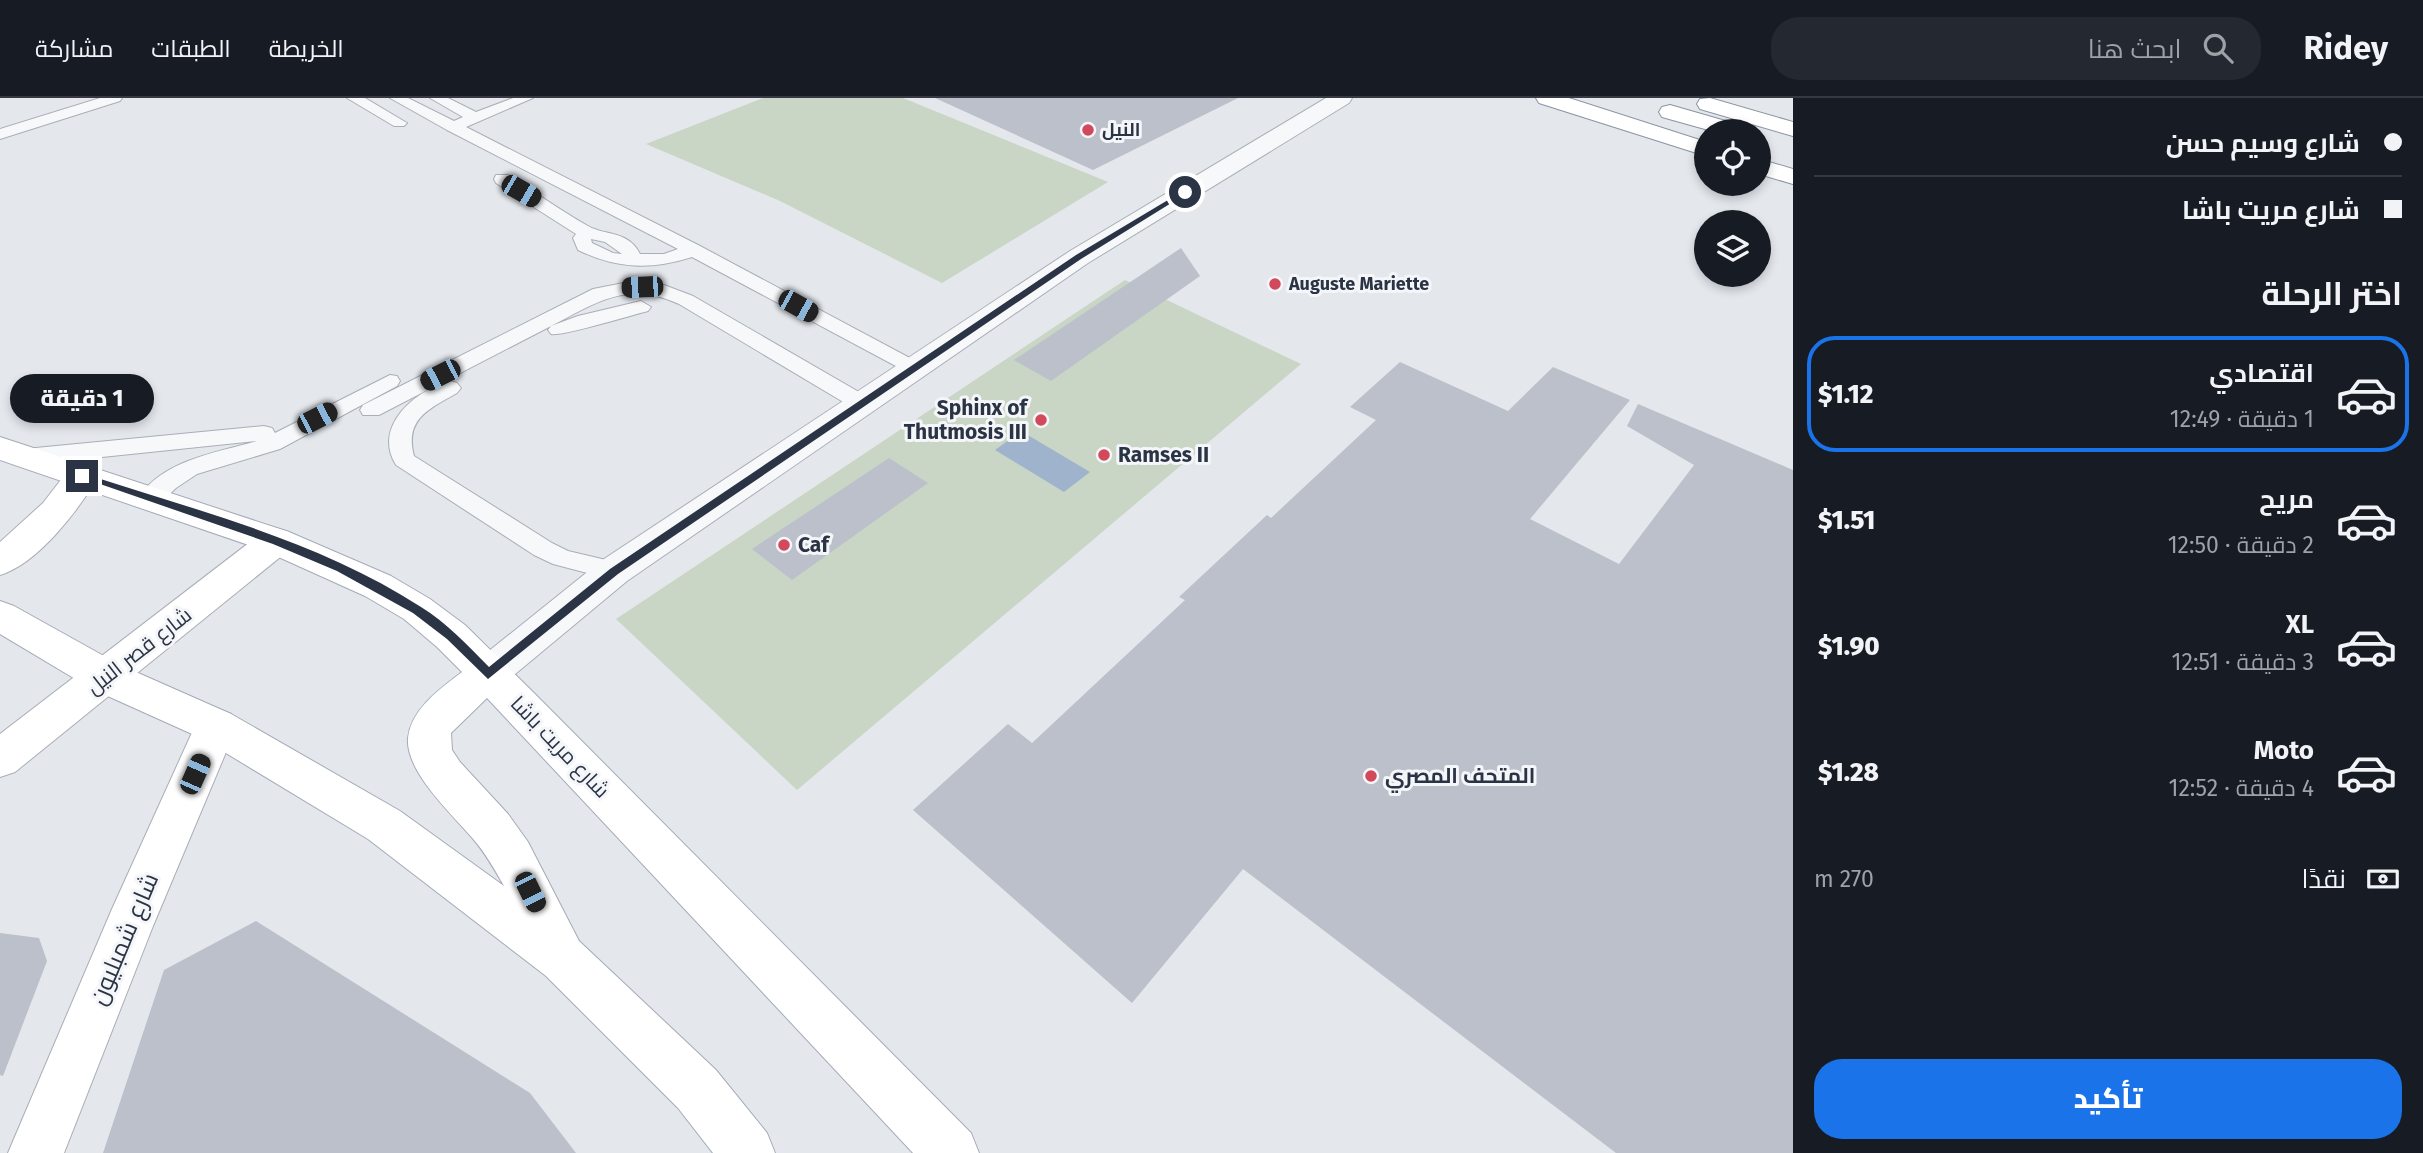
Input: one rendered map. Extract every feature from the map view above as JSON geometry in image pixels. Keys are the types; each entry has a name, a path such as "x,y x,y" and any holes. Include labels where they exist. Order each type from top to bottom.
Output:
{"main road":[{"path":"1547,98 1694,145"},
{"path":"1683,98 1793,129"},
{"path":"1646,105 1694,119"},
{"path":"1771,142 1793,148"},
{"path":"1771,170 1793,177"},
{"name":"شارع مريت باشا","path":"12,453 276,541 367,581 417,610 451,636 951,1153"},
{"path":"0,562 41,529 67,499 82,476"},
{"name":"شارع قصر النيل","path":"0,759 276,541"},
{"path":"0,616 106,677 216,726 384,825 563,959 697,1089 747,1153"},
{"path":"488,674 437,718 429,741 438,763 493,830 519,870 563,959"},
{"name":"شارع شمبليون","path":"36,1153 129,926 216,726"}],"street":[{"path":"488,674 614,571 1079,257 1341,98"}],"lane":[{"path":"0,134 115,98"},
{"path":"354,98 399,123"},
{"path":"397,98 694,250 914,369"},
{"path":"437,98 475,118"},
{"path":"452,127 526,98"},
{"path":"502,179 566,218 586,233 582,242 613,260 666,259 694,250"},
{"path":"371,410 600,293 622,287 666,289 863,404"},
{"path":"614,571 562,558 524,539 404,460 398,443 403,424 420,405 455,385 559,330 585,320 640,307"},
{"path":"149,500 189,469 272,444 317,418 514,318"},
{"path":"12,453 255,435 317,418"}],"green space":[{"path":"763,98 903,98 1108,182 942,283 780,201 646,144"},
{"path":"1125,280 1301,364 797,790 616,619"}],"water":[{"path":"1021,431 1090,472 1064,492 995,450"}],"building":[{"name":"النيل","path":"935,98 1238,98 1093,170"},
{"path":"1181,248 1200,276 1051,381 1014,360"},
{"name":"المتحف المصري","path":"1400,362 1508,411 1553,367 1630,400 1530,519 1619,564 1694,465 1627,426 1638,404 1793,470 1793,1153 1616,1153 1243,869 1132,1003 913,810 1008,724 1032,743 1185,600 1179,597 1267,515 1271,518 1376,420 1350,407"},
{"path":"889,458 928,483 792,580 752,549"},
{"path":"256,921 530,1093 576,1153 103,1153 164,970"},
{"path":"0,933 39,938 47,961 3,1076 0,1075"}],"place":[{"name":"النيل","path":"1088,130"},
{"name":"Auguste Mariette","path":"1275,284"},
{"name":"Sphinx of Thutmosis III","path":"1041,420"},
{"name":"Ramses II","path":"1104,455"},
{"name":"Caf","path":"784,545"},
{"name":"المتحف المصري","path":"1371,776"}],"route":[{"path":"82,476 276,541 378,586 417,610 451,636 488,674 614,571 1079,257 1185,192"}]}
